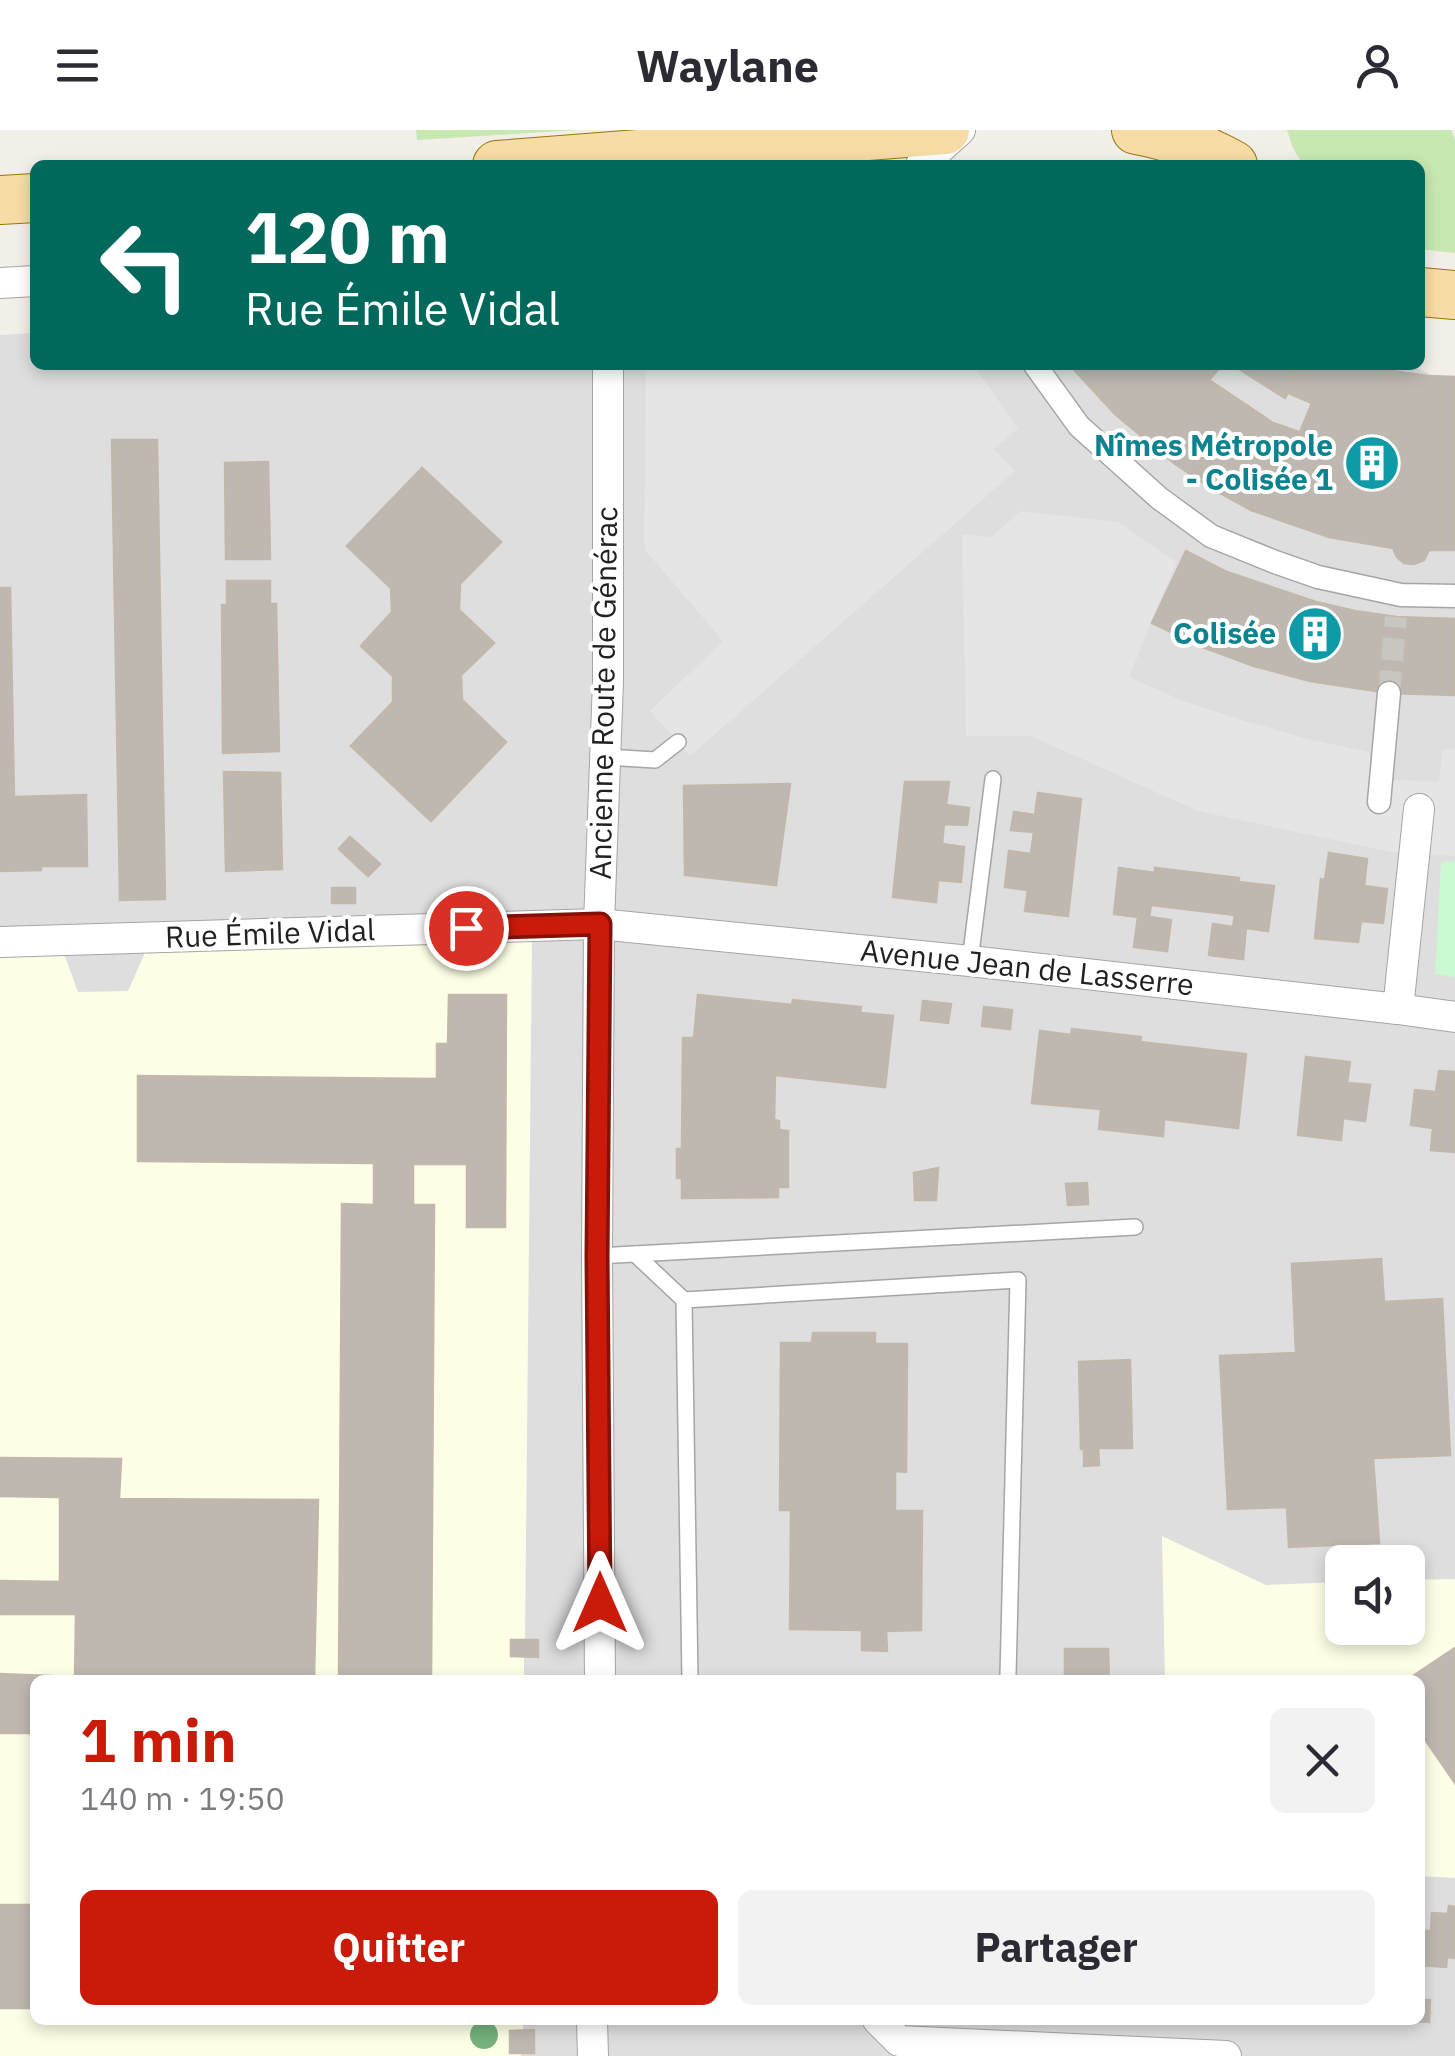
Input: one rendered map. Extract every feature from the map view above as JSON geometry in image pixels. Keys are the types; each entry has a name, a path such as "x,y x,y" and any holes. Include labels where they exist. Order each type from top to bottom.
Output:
{"main road":[{"path":"561,160 945,130"},
{"path":"1136,130 1224,160"},
{"path":"1242,130 1252,160"},
{"path":"0,200 30,198"},
{"path":"1425,293 1455,296"}],"street":[{"path":"927,160 960,130"},
{"path":"0,283 30,281"},
{"name":"Ancienne Route de Générac","path":"600,1675 597,1256 608,370"},
{"path":"1039,370 1080,426 1159,498 1211,536 1399,606 1455,596"},
{"path":"1379,802 1389,694"},
{"path":"1398,1009 1420,808"},
{"name":"Rue Émile Vidal","path":"0,942 600,924"},
{"name":"Avenue Jean de Lasserre","path":"600,924 1455,1018"},
{"path":"592,2025 593,2056"},
{"path":"883,2025 899,2041 1226,2056"}],"lane":[{"path":"606,756 655,760 678,742"},
{"path":"970,962 993,779"},
{"path":"597,1256 1135,1227"},
{"path":"635,1254 684,1300 690,1675"},
{"path":"684,1300 1018,1280 1008,1675"}],"shaded area":[{"path":"30,333 30,370 1420,370 1455,384 1455,2056 0,2056 0,335"},
{"path":"646,370 977,370 1018,428 994,449 1015,471 690,756 650,711 723,641 646,551"},
{"path":"1021,511 1118,522 1176,562 1129,677 1183,701 1245,721 1369,752 1372,779 1439,782 1442,750 1455,749 1455,856 1391,852 1198,811 1031,736 966,736 962,534 991,537"},
{"path":"532,937 525,1640 511,1641 511,1656 524,1657 524,1675 30,1675 30,2025 523,2025 510,2053 521,2056 0,2056 0,953 63,951 78,992 128,991 148,946"},
{"path":"1162,1536 1266,1585 1325,1583 1325,1645 1425,1645 1425,1580 1455,1579 1455,1878 1425,1876 1425,1675 1165,1675"}],"green space":[{"path":"416,130 577,130 417,140"},
{"path":"1287,130 1451,130 1455,140 1455,253 1425,250 1425,160 1300,160"},
{"path":"1455,861 1455,977 1435,974 1441,862"}],"building":[{"path":"1075,370 1218,370 1209,380 1273,423 1299,432 1287,464 1272,461 1251,510 1174,463 1115,414"},
{"path":"1241,370 1300,370 1285,398"},
{"name":"Nîmes Métropole - Colisée 1","path":"1300,370 1385,370 1455,377 1455,550 1429,550 1424,560 1404,563 1393,548 1329,537 1251,510 1272,461 1287,464 1312,403 1288,393"},
{"path":"112,440 157,440 165,899 120,900"},
{"path":"268,462 270,559 226,559 225,463"},
{"path":"422,468 501,542 460,584 459,610 494,643 461,675 462,700 506,742 431,821 351,746 393,702 393,676 361,646 392,612 391,588 347,546"},
{"name":"Colisée","path":"1186,551 1227,572 1316,602 1396,617 1455,619 1455,695 1389,693 1310,681 1254,666 1152,623"},
{"path":"227,581 270,581 270,604 276,604 279,751 223,753 222,605 227,605"},
{"path":"0,588 10,588 14,797 86,795 87,866 0,871"},
{"path":"224,772 280,773 282,869 226,871"},
{"path":"905,782 949,782 946,805 969,808 967,825 944,824 942,844 964,847 961,882 938,880 936,902 893,897"},
{"path":"790,784 776,885 685,875 684,786"},
{"path":"1038,793 1081,799 1068,916 1025,911 1028,890 1005,887 1009,851 1031,854 1034,832 1011,830 1014,812 1035,815"},
{"path":"350,837 380,864 368,876 339,849"},
{"path":"1329,853 1367,859 1364,886 1387,889 1383,923 1361,921 1358,942 1315,938 1321,879 1325,880"},
{"path":"1119,868 1155,873 1155,868 1274,886 1268,931 1246,928 1243,959 1209,955 1213,924 1233,927 1235,915 1151,905 1149,917 1171,920 1167,951 1134,947 1138,917 1114,914"},
{"path":"332,888 355,888 355,903 332,903"},
{"path":"449,995 506,995 505,1227 467,1227 467,1164 413,1164 413,1205 434,1205 431,1675 339,1675 342,1204 374,1205 374,1163 138,1161 138,1076 437,1079 437,1044 448,1044"},
{"path":"698,995 792,1005 793,1000 861,1007 860,1013 893,1016 885,1087 775,1075 774,1120 779,1121 779,1130 788,1131 788,1187 778,1187 778,1197 682,1198 677,1149 682,1149 683,1038 694,1038"},
{"path":"923,1001 951,1004 948,1023 921,1020"},
{"path":"984,1007 1012,1010 1010,1029 982,1026"},
{"path":"1072,1029 1141,1037 1140,1042 1246,1054 1238,1128 1164,1119 1163,1136 1099,1129 1101,1109 1032,1103 1040,1031 1071,1035"},
{"path":"1306,1057 1350,1062 1347,1083 1370,1085 1365,1121 1343,1118 1341,1140 1298,1135"},
{"path":"1439,1071 1455,1072 1455,1152 1431,1150 1433,1128 1411,1125 1415,1090 1436,1092"},
{"path":"938,1168 936,1200 915,1200 914,1173"},
{"path":"1087,1183 1088,1204 1068,1205 1066,1184"},
{"path":"1381,1259 1384,1302 1442,1299 1450,1455 1373,1458 1379,1543 1289,1547 1287,1507 1228,1509 1220,1356 1296,1353 1292,1264"},
{"path":"813,1333 875,1333 875,1344 907,1344 906,1472 895,1471 895,1511 922,1511 921,1630 886,1631 887,1651 862,1650 862,1630 790,1629 791,1510 780,1510 781,1343 812,1343"},
{"path":"1130,1360 1132,1448 1098,1448 1099,1465 1084,1466 1079,1362"},
{"path":"0,1458 121,1459 119,1499 318,1500 314,1675 75,1675 76,1614 0,1614 0,1581 60,1582 60,1497 0,1496"},
{"path":"511,1640 538,1640 538,1657 511,1656"},
{"path":"1455,1648 1455,1783 1425,1739 1425,1675 1414,1675"},
{"path":"1065,1649 1108,1649 1109,1675 1065,1675"},
{"path":"0,1674 30,1675 30,1733 0,1733"},
{"path":"0,1905 30,1905 30,2008 0,2008"},
{"path":"1449,1906 1455,1907 1455,1958 1447,1957 1446,1967 1425,1965 1425,1931 1431,1931 1432,1913 1448,1914"},
{"path":"1425,2000 1430,2000 1429,2022 1425,2022"},
{"path":"534,2030 534,2053 510,2053 510,2031"}],"tunnel":[{"path":"1389,693 1396,617"}],"place":[{"name":"Nîmes Métropole - Colisée 1","path":"1372,463"},
{"name":"Colisée","path":"1315,634"}],"route":[{"path":"466,928 600,924 600,1603"}]}
